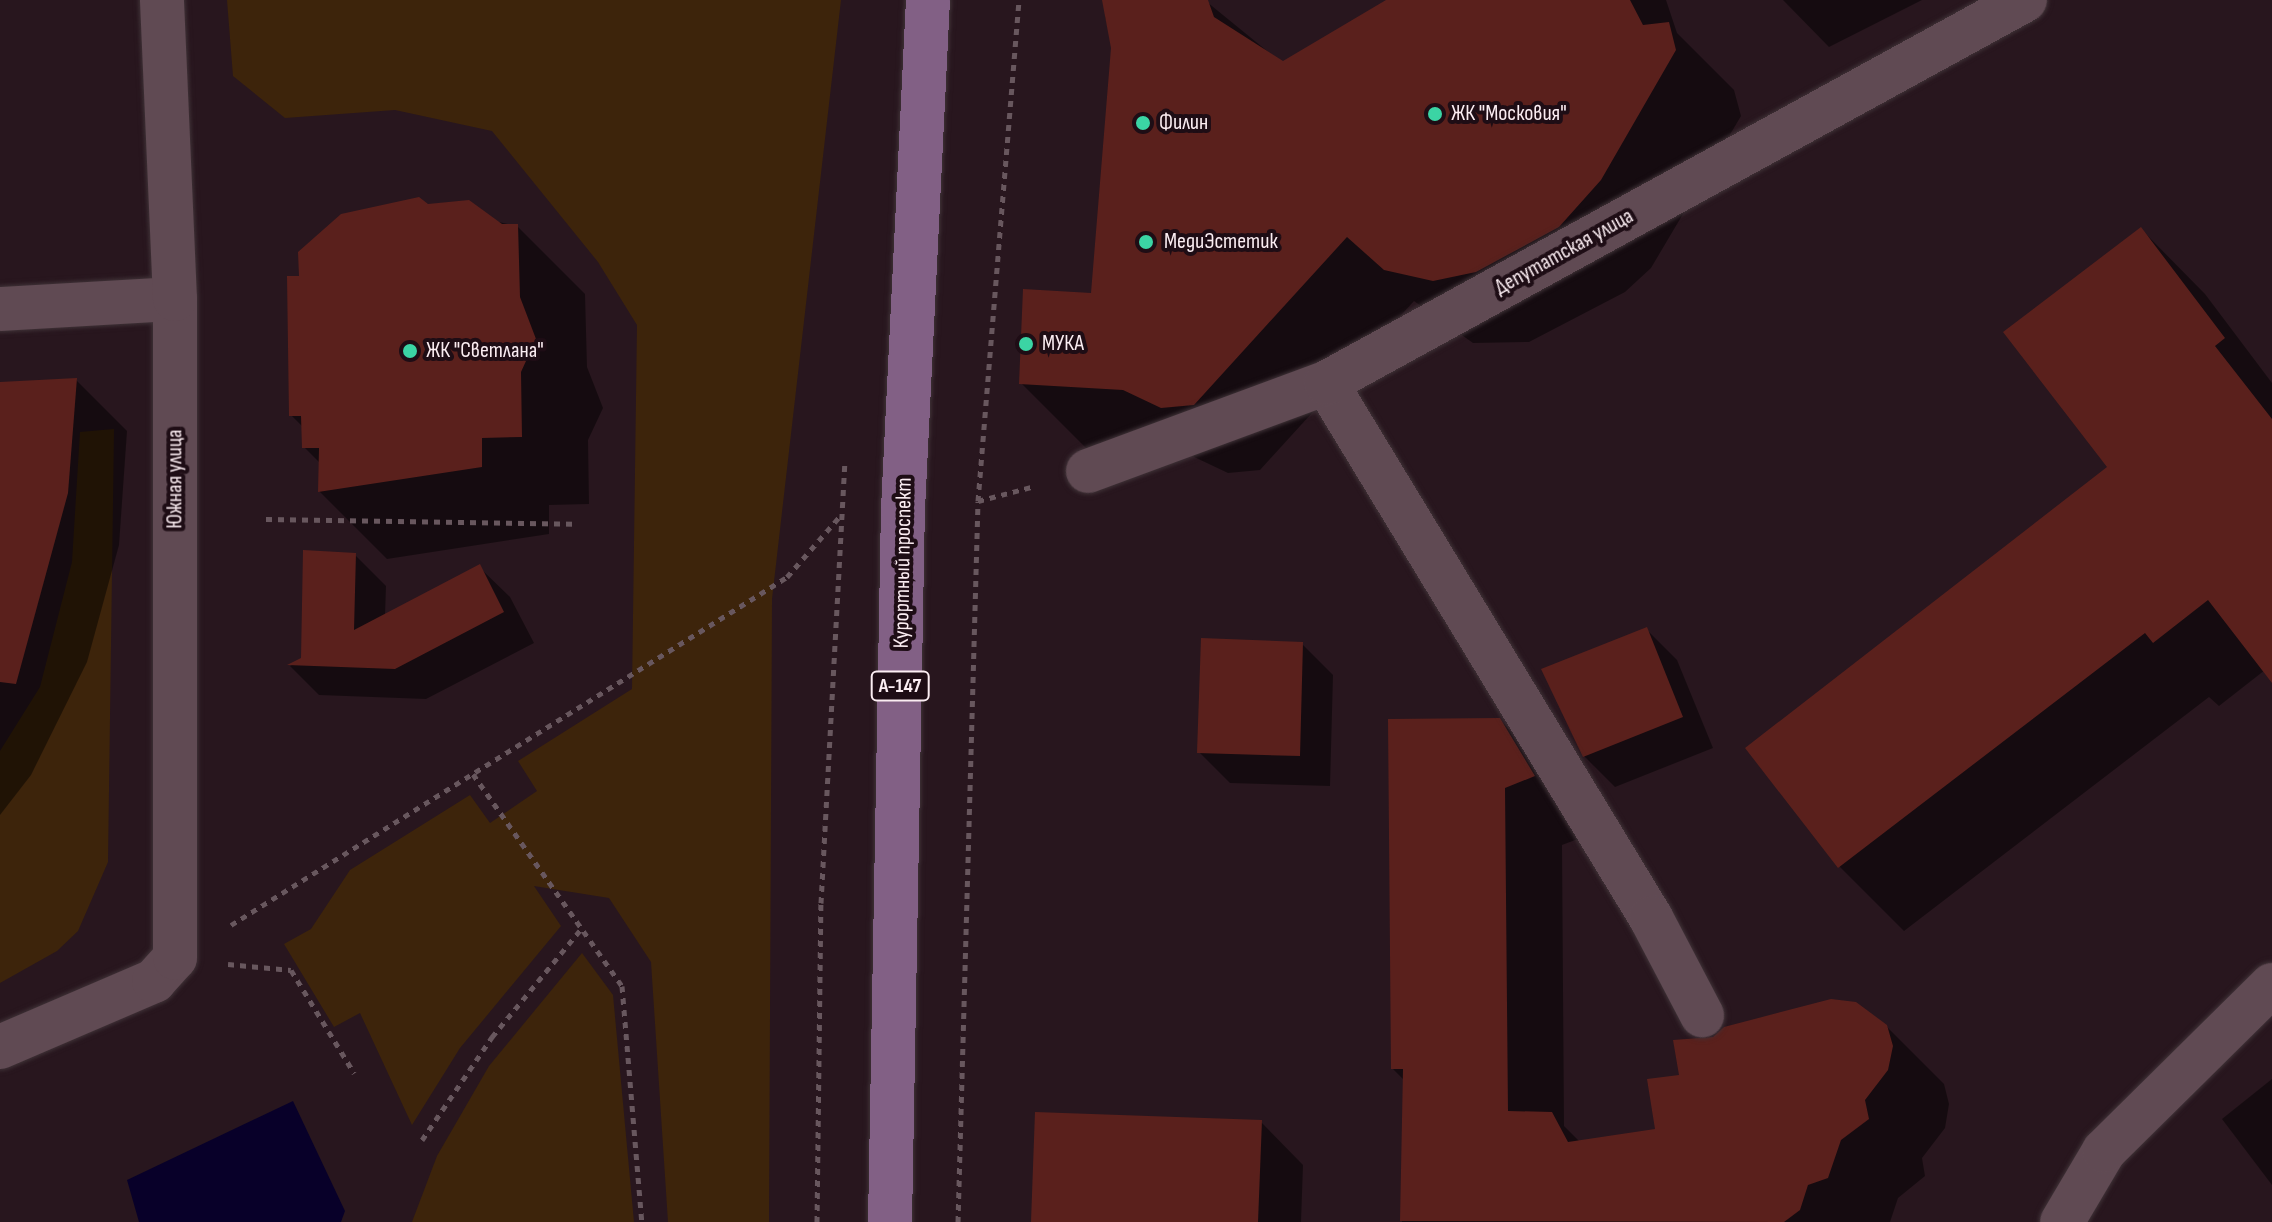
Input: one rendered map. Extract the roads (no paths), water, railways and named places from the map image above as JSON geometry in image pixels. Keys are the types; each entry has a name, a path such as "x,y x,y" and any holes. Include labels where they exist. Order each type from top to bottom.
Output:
{"main road":[{"name":"Курортный проспект","path":"890,1222 903,509 928,0"}],"street":[{"name":"Южная улица","path":"0,1047 154,981 175,958 175,299 162,0"},
{"name":"Депутатская улица","path":"1088,471 1326,383 2025,0"},
{"path":"0,309 175,299"},
{"path":"1326,383 1651,918 1702,1015"},
{"path":"2062,1222 2104,1151 2272,985"}],"place":[{"name":"ЖК \"Московия\"","path":"1435,114"},
{"name":"Филин","path":"1143,123"},
{"name":"МедиЭстетик","path":"1146,242"},
{"name":"МУКА","path":"1026,344"},
{"name":"ЖК \"Светлана\"","path":"410,351"}]}
